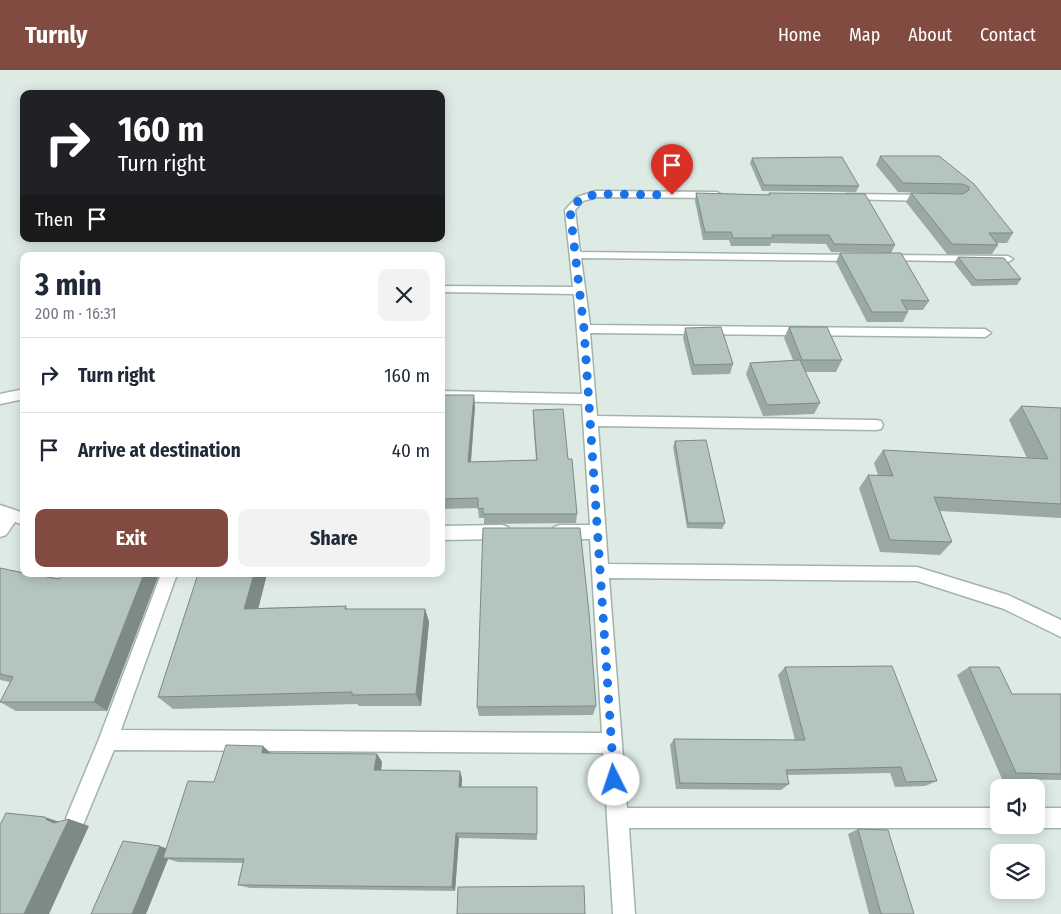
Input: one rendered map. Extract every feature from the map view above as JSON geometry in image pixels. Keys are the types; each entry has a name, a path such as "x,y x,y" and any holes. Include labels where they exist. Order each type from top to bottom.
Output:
{"street":[{"path":"624,914 584,329 570,210 580,199 596,194 723,195"},
{"path":"841,197 938,198"},
{"path":"575,255 1008,259"},
{"path":"445,289 579,291"},
{"path":"584,329 985,333"},
{"path":"0,399 20,395"},
{"path":"445,396 588,398"},
{"path":"590,421 876,426"},
{"path":"0,530 12,515"},
{"path":"445,533 519,532"},
{"path":"549,532 598,532"},
{"path":"600,570 917,574 1008,603 1061,629"},
{"path":"76,818 108,740 167,577"},
{"path":"108,740 612,743"},
{"path":"617,818 990,818"},
{"path":"1045,818 1061,818"}],"building":[{"path":"880,156 939,156 974,184 1013,233 989,233 998,245 952,244 911,193 963,194 969,190 969,187 963,184 903,183"},
{"path":"842,157 859,186 764,185 752,158"},
{"path":"696,193 770,195 769,193 865,194 895,245 834,244 829,235 772,235 773,238 733,238 731,232 705,232"},
{"path":"840,253 901,253 929,301 901,300 908,312 872,312"},
{"path":"958,257 1004,258 1021,279 976,280"},
{"path":"721,327 733,364 694,365 685,328"},
{"path":"789,327 827,327 842,360 802,360"},
{"path":"800,360 820,403 767,405 750,363"},
{"path":"445,395 474,395 468,462 537,460 533,410 563,409 568,459 572,459 577,514 483,514 483,508 478,509 478,498 445,499"},
{"path":"1021,406 1061,408 1061,504 934,497 952,542 890,540 868,475 893,476 883,450 1048,459"},
{"path":"706,440 725,523 688,523 675,441"},
{"path":"483,528 580,528 596,706 477,707"},
{"path":"0,568 20,572 20,577 59,579 60,577 143,577 94,702 0,702 13,677 0,674"},
{"path":"197,577 253,577 244,609 346,606 345,609 425,609 416,694 352,695 352,692 158,697"},
{"path":"892,666 937,781 906,782 901,767 786,770 789,784 680,783 674,739 805,740 785,667"},
{"path":"969,667 999,667 1012,694 1061,694 1061,774 1016,773"},
{"path":"226,745 263,746 262,753 377,754 374,770 460,771 459,787 537,787 537,834 456,833 452,887 238,885 244,859 163,858 188,781 214,782"},
{"path":"6,813 45,817 54,823 69,819 24,914 0,914 0,825"},
{"path":"858,829 888,830 914,914 881,914"},
{"path":"123,841 160,846 132,914 91,914"},
{"path":"584,886 585,914 457,914 458,887"}],"route":[{"path":"614,780 584,329 570,210 580,199 596,194 672,195"}]}
